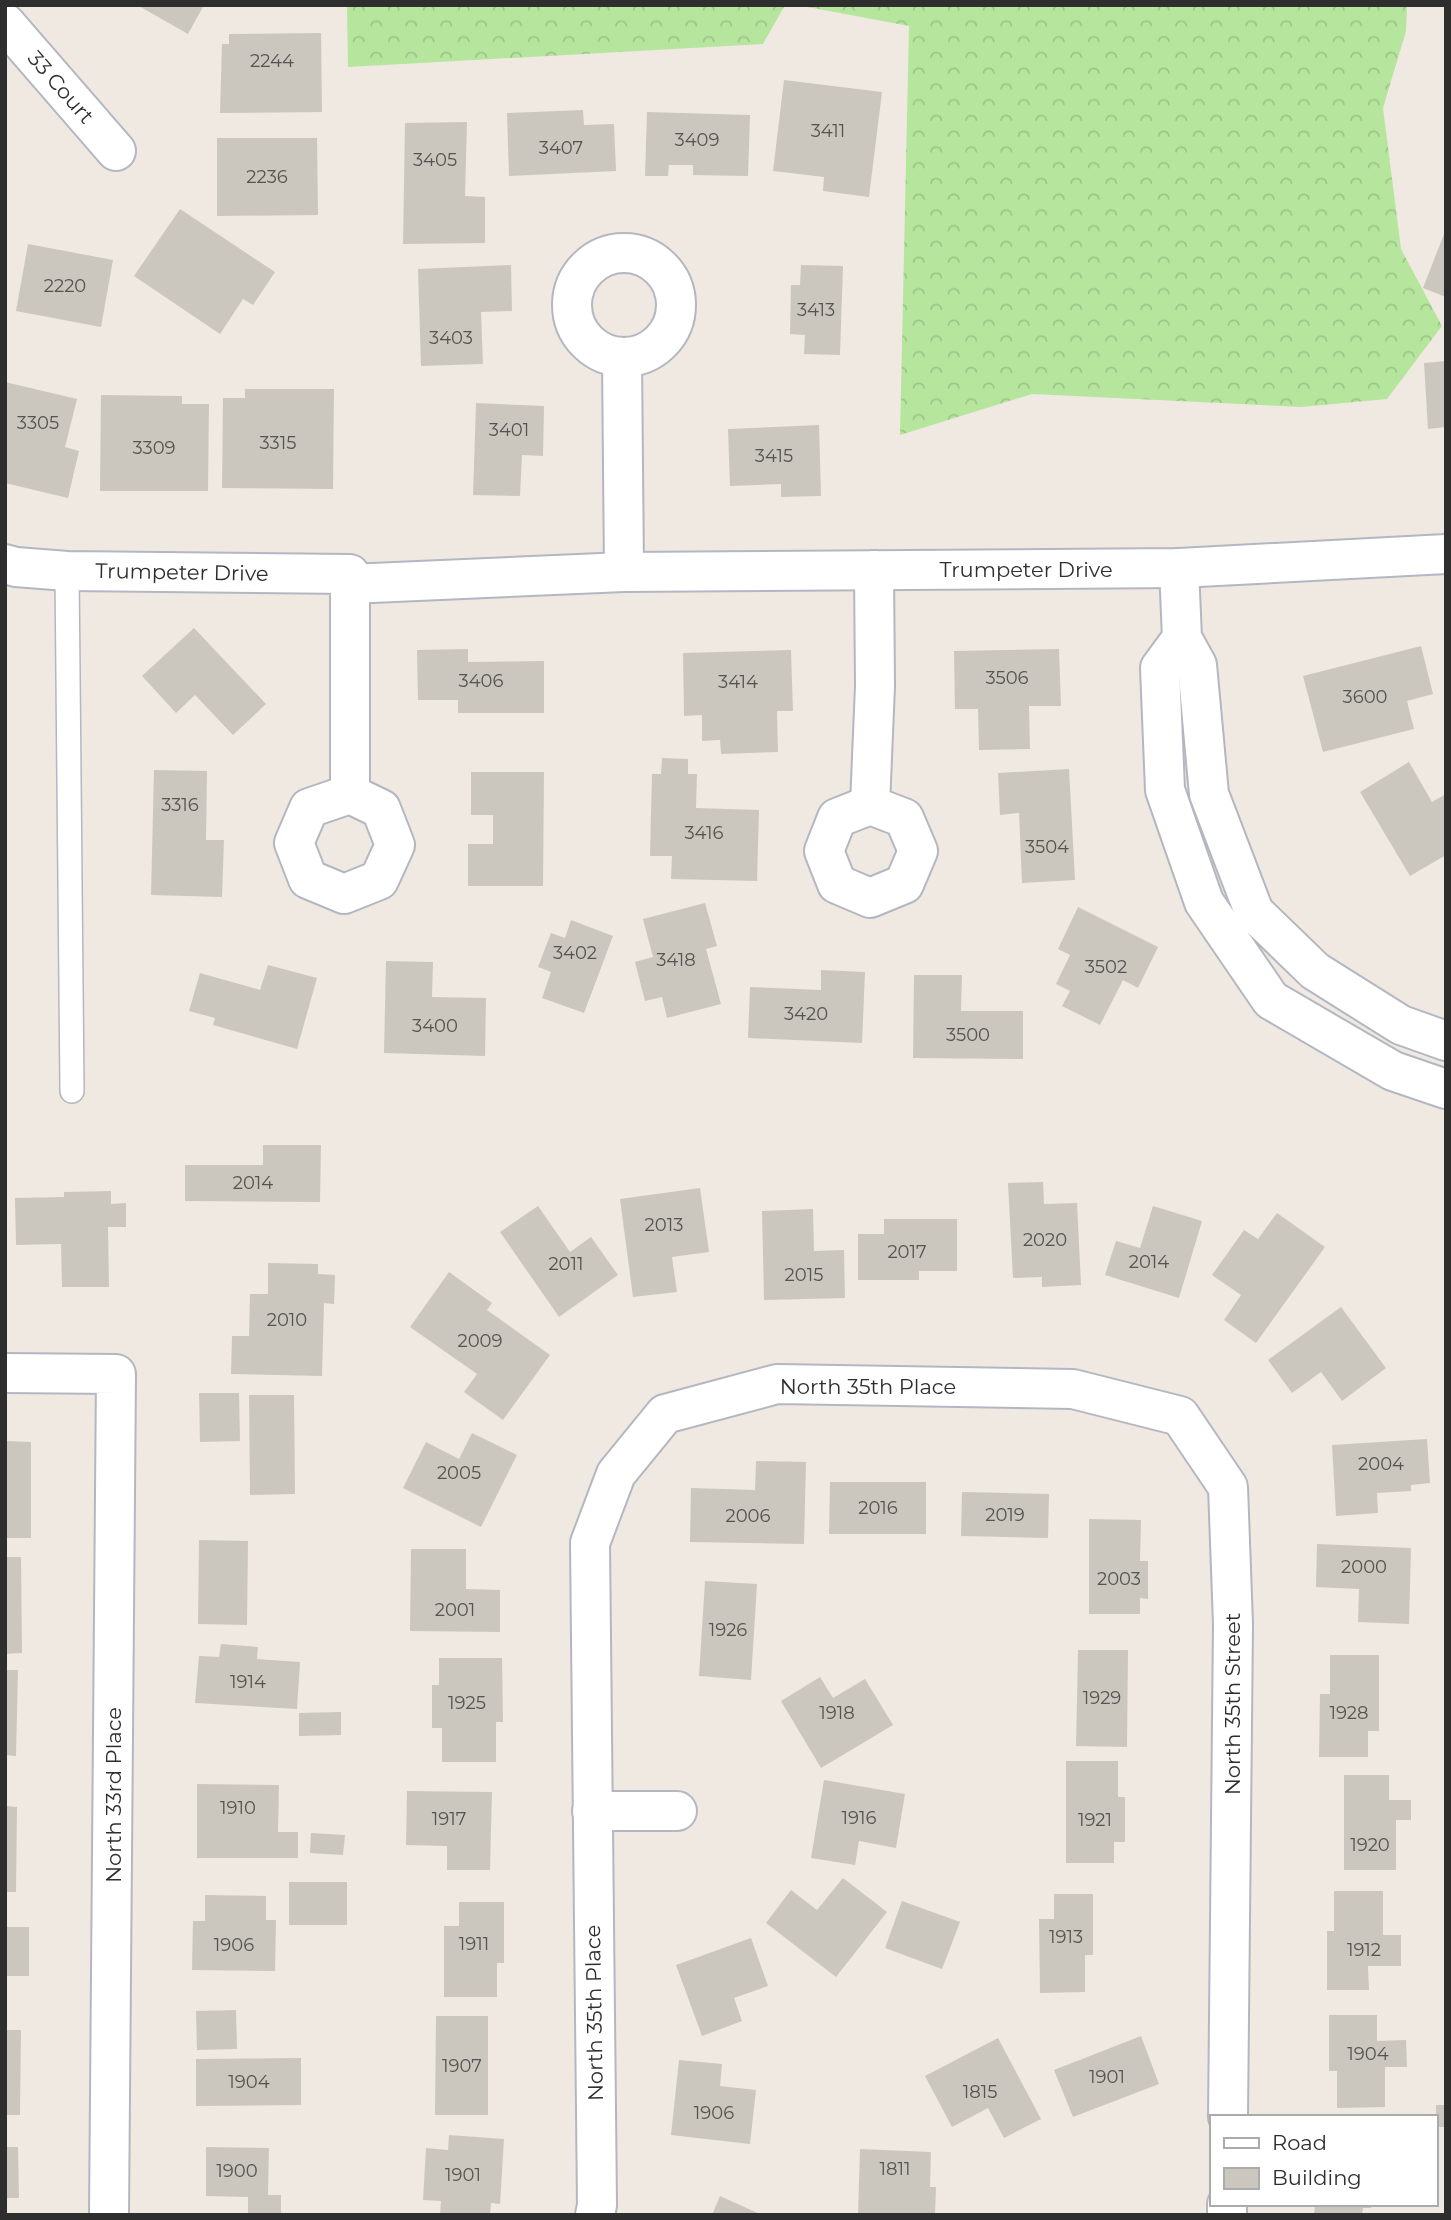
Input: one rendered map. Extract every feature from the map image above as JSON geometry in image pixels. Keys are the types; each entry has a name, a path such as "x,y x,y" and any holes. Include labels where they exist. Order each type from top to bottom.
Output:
{"street":[{"path":"5,16 15,5"},
{"name":"33 Court","path":"5,23 116,151"},
{"path":"622,358 624,572"},
{"name":"Trumpeter Drive","path":"5,564 67,570 349,574 349,584 624,572 1179,568 1446,554"},
{"path":"1179,568 1182,638 1197,664 1209,794 1254,912 1315,971 1401,1025 1446,1041"},
{"path":"870,805 875,686 874,570"},
{"path":"349,584 349,794"},
{"path":"1182,638 1160,668 1165,790 1203,902 1272,1000 1393,1071 1446,1089"},
{"name":"North 33rd Place","path":"5,1373 116,1374 109,2215"},
{"name":"North 35th Place","path":"595,2215 590,1543 616,1474 665,1414 777,1384 1073,1389"},
{"name":"North 35th Street","path":"1073,1389 1180,1416 1228,1487 1233,1623 1228,2115"},
{"path":"592,1811 677,1811"}],"lane":[{"path":"67,570 72,1091"}],"green space":[{"path":"347,5 785,5 763,44 348,67"},
{"path":"797,5 1407,5 1406,31 1383,108 1401,249 1442,326 1387,399 1301,407 1032,394 900,435 909,26"}],"building":[{"path":"137,5 204,5 188,34"},
{"path":"321,33 322,112 220,113 222,44 229,44 229,34"},
{"path":"784,80 882,92 869,197 823,191 824,177 773,171"},
{"path":"583,110 584,125 614,124 616,171 509,176 507,113"},
{"path":"647,112 750,115 748,176 693,175 693,165 669,165 668,176 645,176"},
{"path":"467,122 465,196 485,197 485,243 403,244 405,123"},
{"path":"217,138 317,138 318,215 217,216"},
{"path":"180,209 275,272 253,305 243,299 220,334 134,276"},
{"path":"1446,229 1446,297 1423,288"},
{"path":"28,244 113,260 101,327 16,311"},
{"path":"511,265 512,311 481,312 483,364 421,366 418,269"},
{"path":"801,265 843,266 840,355 804,354 805,335 790,334 791,285 800,285"},
{"path":"1446,361 1446,427 1428,429 1424,363"},
{"path":"5,382 77,399 65,447 79,451 68,498 5,483"},
{"path":"245,389 334,389 333,489 222,488 223,398 245,398"},
{"path":"101,395 182,396 182,404 209,404 208,491 100,491"},
{"path":"476,403 544,406 543,456 522,455 520,496 473,495"},
{"path":"819,425 821,496 781,497 781,484 730,486 728,429"},
{"path":"194,628 266,704 233,735 195,695 176,713 142,676"},
{"path":"1421,646 1433,694 1407,701 1414,729 1323,752 1303,676"},
{"path":"468,649 468,662 544,661 544,713 458,713 458,700 418,700 417,650"},
{"path":"1059,649 1061,706 1029,706 1030,749 979,750 978,709 955,709 954,651"},
{"path":"791,650 793,711 777,711 778,752 721,754 720,740 702,741 702,715 684,716 683,653"},
{"path":"662,758 688,759 688,774 697,774 696,808 759,810 757,881 671,879 672,856 650,856 652,774 661,774"},
{"path":"1409,762 1432,802 1446,794 1446,855 1410,876 1360,792"},
{"path":"1069,769 1075,880 1022,883 1019,813 1000,815 998,773"},
{"path":"154,770 207,771 206,840 224,840 222,897 151,895"},
{"path":"471,772 544,772 543,886 468,886 468,844 493,844 493,815 471,815"},
{"path":"705,903 717,946 706,949 721,1004 667,1018 662,997 645,1001 635,962 653,957 643,919"},
{"path":"1078,907 1158,947 1138,988 1123,980 1100,1025 1062,1006 1070,991 1056,984 1070,955 1058,949"},
{"path":"571,920 613,936 584,1013 542,998 551,972 538,967 551,933 565,938"},
{"path":"386,961 433,962 432,997 486,998 485,1056 384,1053"},
{"path":"268,965 317,978 297,1049 213,1025 215,1018 189,1011 200,973 260,990"},
{"path":"821,970 865,972 862,1043 748,1038 750,987 821,990"},
{"path":"914,975 962,975 961,1011 1023,1011 1023,1059 913,1058"},
{"path":"263,1145 321,1145 320,1202 185,1201 185,1165 263,1165"},
{"path":"1043,1182 1044,1204 1077,1203 1081,1285 1042,1287 1042,1277 1013,1278 1008,1183"},
{"path":"700,1188 709,1252 672,1257 677,1292 633,1297 620,1199"},
{"path":"111,1191 111,1204 126,1203 126,1227 108,1227 109,1287 62,1287 61,1244 16,1245 15,1198 64,1197 64,1192"},
{"path":"538,1206 570,1252 591,1237 618,1275 559,1317 500,1232"},
{"path":"1153,1206 1202,1221 1179,1298 1105,1275 1116,1241 1140,1248"},
{"path":"813,1209 814,1251 844,1250 845,1298 764,1300 762,1211"},
{"path":"1277,1213 1325,1247 1256,1343 1224,1320 1241,1295 1212,1275 1244,1230 1258,1239"},
{"path":"884,1219 957,1219 957,1271 919,1271 919,1280 858,1280 858,1234 884,1234"},
{"path":"268,1263 318,1264 318,1274 335,1275 334,1304 324,1303 322,1376 231,1374 232,1336 249,1336 250,1294 268,1294"},
{"path":"449,1272 492,1303 487,1310 550,1355 503,1420 464,1392 477,1374 410,1327"},
{"path":"1341,1307 1386,1368 1342,1401 1321,1372 1292,1393 1268,1360"},
{"path":"199,1393 239,1393 240,1441 200,1442"},
{"path":"249,1395 294,1395 295,1494 250,1495"},
{"path":"472,1433 517,1455 481,1527 403,1488 426,1442 459,1459"},
{"path":"1427,1439 1430,1483 1411,1485 1411,1491 1377,1493 1378,1513 1336,1516 1332,1445"},
{"path":"5,1441 31,1442 31,1538 5,1538"},
{"path":"756,1461 806,1462 804,1544 690,1542 691,1488 755,1490"},
{"path":"830,1482 926,1482 926,1534 829,1534"},
{"path":"962,1492 1049,1494 1048,1538 961,1536"},
{"path":"1089,1519 1141,1520 1140,1561 1148,1561 1148,1599 1140,1598 1140,1614 1089,1614"},
{"path":"199,1540 248,1541 247,1625 198,1624"},
{"path":"1317,1544 1411,1548 1409,1624 1358,1622 1359,1589 1316,1587"},
{"path":"411,1549 466,1549 466,1589 500,1590 500,1632 410,1631"},
{"path":"5,1557 21,1557 22,1653 5,1654"},
{"path":"705,1581 757,1584 751,1680 699,1676"},
{"path":"221,1644 258,1647 257,1659 300,1662 297,1709 195,1703 199,1656 219,1657"},
{"path":"1078,1650 1128,1650 1127,1747 1076,1746"},
{"path":"1330,1655 1379,1655 1379,1731 1368,1731 1368,1757 1319,1757 1320,1694 1330,1694"},
{"path":"439,1658 502,1658 503,1722 496,1722 496,1762 442,1762 442,1728 432,1728 432,1685 439,1685"},
{"path":"5,1670 18,1670 16,1756 5,1755"},
{"path":"820,1677 833,1698 865,1679 893,1725 821,1768 781,1701"},
{"path":"341,1712 341,1735 299,1736 299,1713"},
{"path":"1066,1761 1118,1761 1118,1797 1125,1797 1125,1842 1114,1842 1114,1863 1066,1863"},
{"path":"1344,1775 1389,1775 1389,1800 1411,1800 1411,1820 1396,1820 1396,1870 1344,1870"},
{"path":"824,1780 905,1794 896,1848 859,1841 855,1865 811,1858"},
{"path":"197,1784 279,1785 278,1832 298,1832 298,1858 197,1858"},
{"path":"407,1791 492,1792 490,1870 447,1870 447,1846 406,1845"},
{"path":"5,1806 17,1807 16,1892 5,1892"},
{"path":"311,1833 345,1835 343,1855 310,1853"},
{"path":"843,1878 887,1912 836,1977 766,1923 791,1890 817,1910"},
{"path":"289,1882 347,1882 347,1925 289,1925"},
{"path":"1334,1891 1383,1891 1383,1935 1401,1935 1401,1966 1368,1966 1369,1990 1327,1990 1327,1931 1334,1931"},
{"path":"1054,1894 1093,1894 1093,1955 1085,1955 1085,1992 1040,1993 1039,1919 1054,1919"},
{"path":"205,1895 266,1896 266,1920 276,1920 275,1971 192,1970 193,1921 205,1921"},
{"path":"902,1901 960,1922 942,1969 885,1948"},
{"path":"459,1902 504,1902 504,1963 497,1963 497,1997 444,1997 444,1926 459,1926"},
{"path":"5,1927 29,1927 29,1976 5,1976"},
{"path":"751,1938 768,1986 734,1998 742,2021 702,2036 676,1965"},
{"path":"236,2010 237,2049 197,2050 196,2011"},
{"path":"1329,2015 1377,2015 1377,2041 1406,2040 1407,2067 1385,2067 1385,2107 1337,2108 1337,2071 1329,2071"},
{"path":"436,2016 488,2016 488,2115 435,2115"},
{"path":"5,2030 21,2030 20,2115 5,2115"},
{"path":"1141,2036 1159,2084 1073,2117 1054,2070"},
{"path":"998,2038 1041,2119 1004,2138 988,2108 952,2127 925,2076"},
{"path":"301,2058 301,2105 196,2106 196,2059"},
{"path":"679,2060 722,2064 720,2086 756,2090 750,2144 671,2135"},
{"path":"1436,2105 1446,2105 1446,2127 1437,2127"},
{"path":"449,2135 504,2139 500,2204 491,2203 490,2215 440,2215 441,2201 423,2200 426,2148 448,2150"},
{"path":"5,2147 18,2147 19,2198 5,2198"},
{"path":"206,2147 269,2148 268,2195 281,2195 281,2215 248,2215 248,2197 206,2196"},
{"path":"860,2149 931,2152 930,2187 936,2187 935,2215 858,2215"},
{"path":"720,2196 762,2215 712,2215"},
{"path":"1315,2206 1372,2206 1363,2208 1362,2215 1314,2215"}]}
